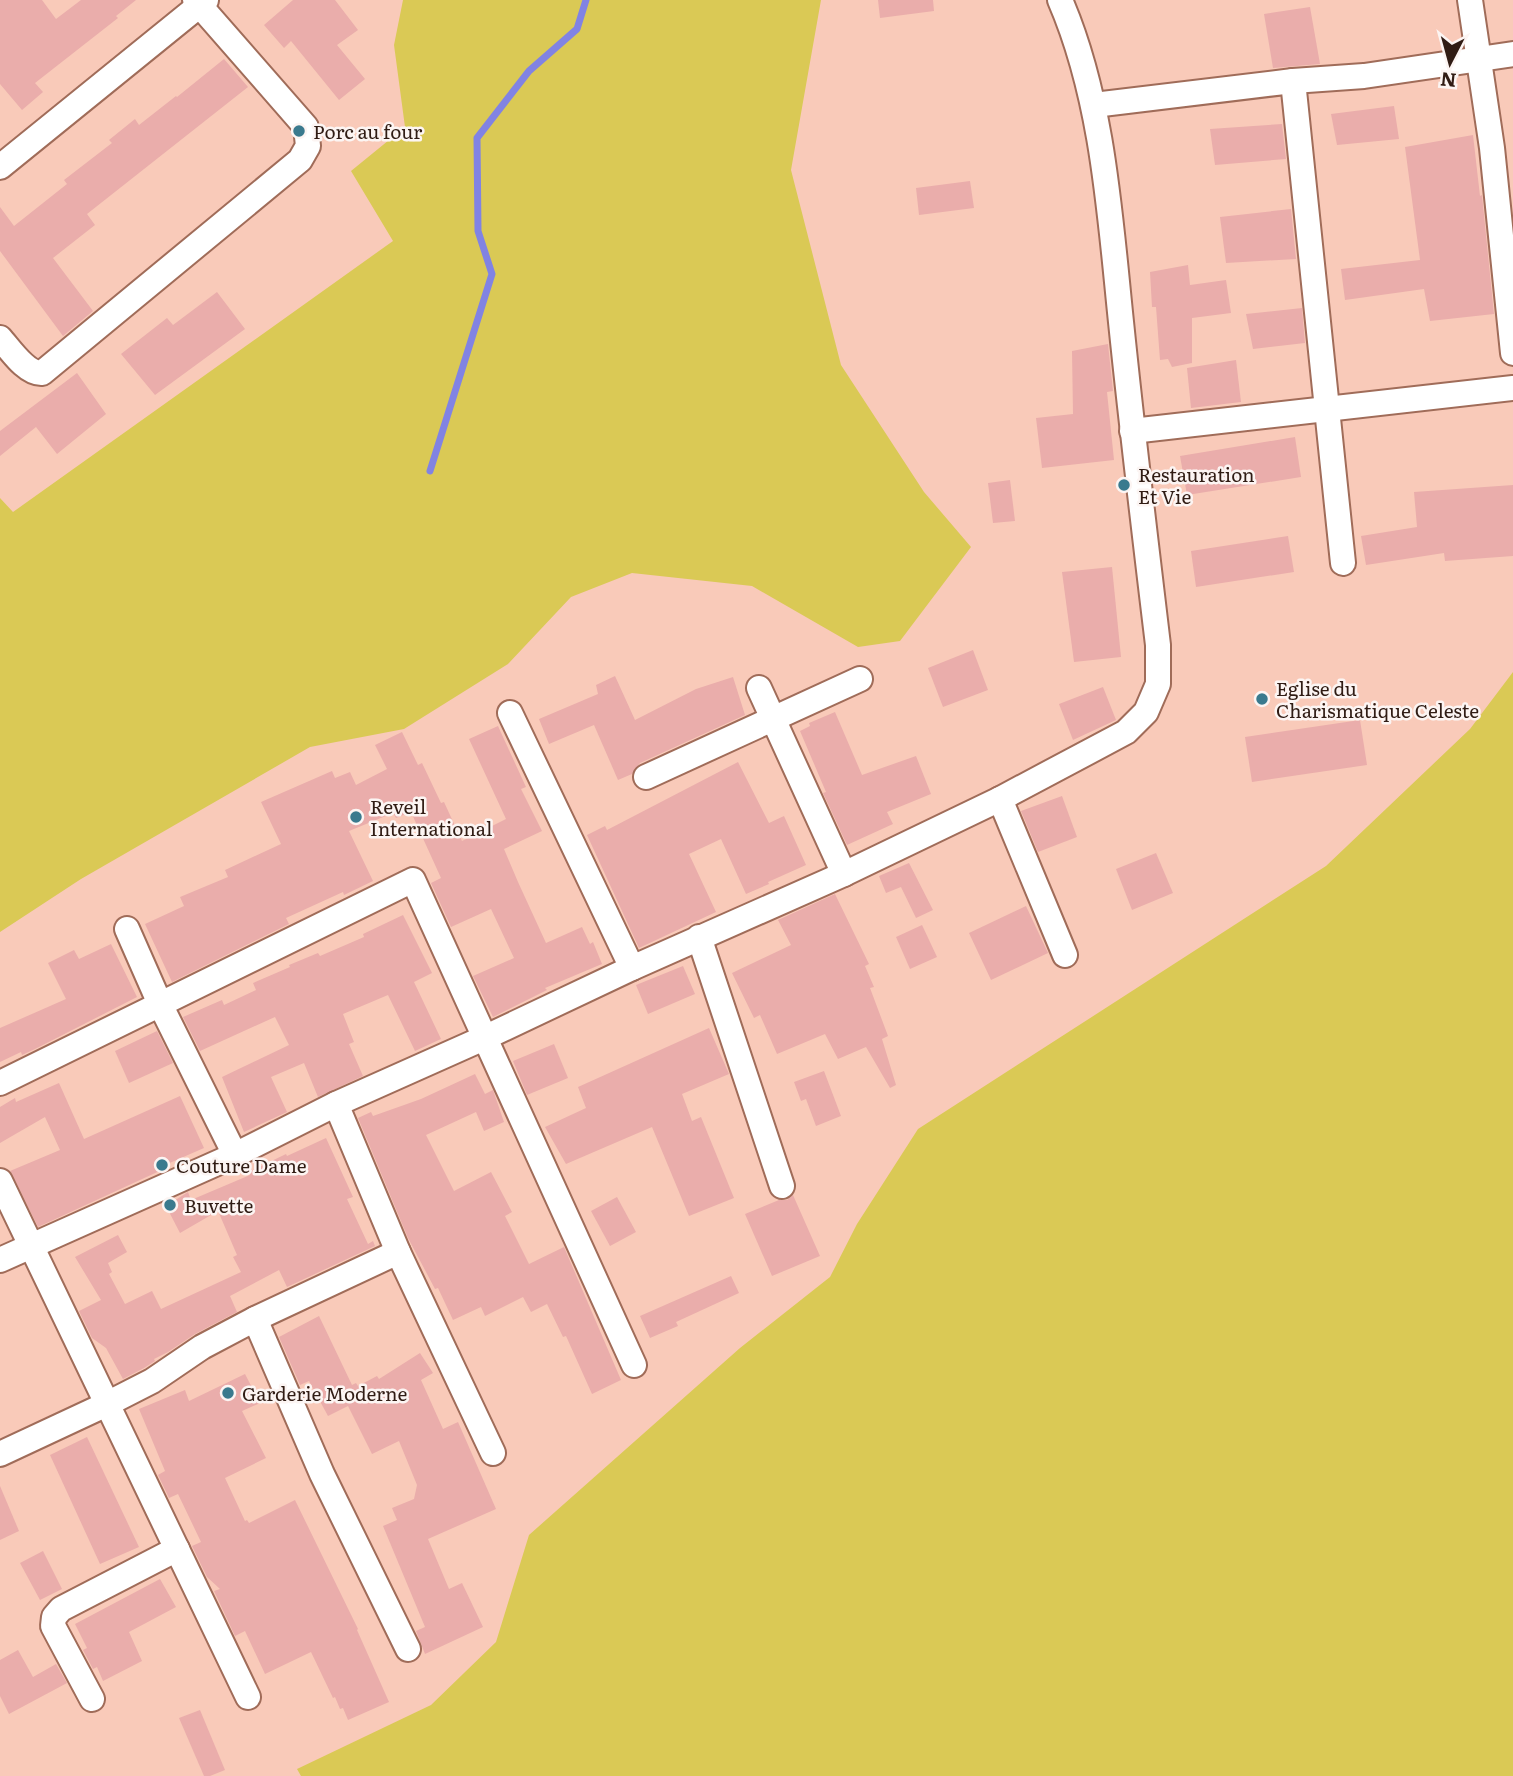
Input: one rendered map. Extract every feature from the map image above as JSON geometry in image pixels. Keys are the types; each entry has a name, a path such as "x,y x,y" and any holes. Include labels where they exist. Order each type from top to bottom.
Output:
{"street":[{"path":"0,1260 235,1155 337,1104 699,937 844,874 1000,799 1126,732 1146,712 1158,684 1158,645 1114,260 1094,105 1060,0"},
{"path":"1470,0 1492,148 1513,354"},
{"path":"0,167 200,2 306,127 308,146 300,160 42,373 29,369 0,338"},
{"path":"1094,105 1293,81 1364,76 1480,61 1513,54"},
{"path":"1293,81 1343,563"},
{"path":"1132,431 1513,388"},
{"path":"646,777 860,678"},
{"path":"759,688 844,874"},
{"path":"510,713 632,968"},
{"path":"1000,799 1065,955"},
{"path":"0,1083 413,880 634,1365"},
{"path":"127,929 160,1004 235,1155"},
{"path":"699,937 782,1186"},
{"path":"337,1104 398,1252 493,1453"},
{"path":"0,1181 248,1696"},
{"path":"0,1454 152,1381 202,1347 256,1319 398,1252"},
{"path":"256,1319 322,1474 408,1649"},
{"path":"92,1699 53,1626 54,1617 61,1609 177,1549"}],"shaded area":[{"path":"403,0 821,0 791,170 841,365 924,492 971,547 900,641 858,647 752,586 632,573 571,597 508,664 404,729 310,747 81,879 0,932 0,498 13,512 393,241 351,171 405,127 394,45"},
{"path":"1513,672 1513,1776 301,1776 297,1769 431,1705 496,1642 529,1535 740,1348 830,1277 857,1224 918,1129 1326,866 1470,729"}],"building":[{"path":"0,0 42,0 56,19 81,0 136,0 116,16 118,18 35,83 43,92 22,110 0,84"},
{"path":"293,0 335,0 358,30 337,45 365,79 339,100 291,41 284,48 264,25"},
{"path":"878,0 933,0 934,11 880,18"},
{"path":"1310,7 1320,64 1273,68 1264,14"},
{"path":"224,59 248,87 87,214 95,225 53,258 93,311 63,336 0,251 0,207 14,226 67,184 64,180 112,143 109,140 135,119 139,125"},
{"path":"1394,106 1399,139 1337,145 1331,114"},
{"path":"1282,124 1286,159 1215,165 1210,129"},
{"path":"1473,135 1494,314 1430,321 1424,289 1345,300 1341,269 1420,260 1405,147"},
{"path":"970,181 974,208 919,215 916,188"},
{"path":"1291,209 1296,259 1226,263 1220,217"},
{"path":"1188,265 1190,285 1226,280 1231,313 1192,318 1192,363 1172,367 1168,359 1160,360 1150,272"},
{"path":"217,292 245,329 155,395 121,354 167,318 173,325"},
{"path":"1302,308 1305,343 1253,349 1246,314"},
{"path":"1108,344 1113,391 1107,392 1114,460 1042,468 1036,418 1073,414 1072,351"},
{"path":"1236,360 1241,402 1191,408 1187,368"},
{"path":"77,373 106,414 57,454 36,427 0,456 0,431"},
{"path":"1295,437 1301,477 1187,495 1180,456"},
{"path":"1010,480 1015,521 993,523 988,483"},
{"path":"1513,485 1513,556 1445,561 1444,553 1366,565 1361,536 1417,527 1414,492"},
{"path":"1288,536 1294,572 1196,587 1191,551"},
{"path":"1112,567 1121,657 1074,662 1062,572"},
{"path":"973,650 988,690 943,707 928,668"},
{"path":"615,676 635,720 696,689 733,677 745,715 640,763 632,774 618,780 594,725 549,744 539,719 598,694 596,685"},
{"path":"1103,687 1116,720 1073,740 1059,704"},
{"path":"835,712 862,775 916,756 931,794 887,812 893,824 847,845 823,793 826,792 800,731 810,726 809,723"},
{"path":"1360,720 1367,765 1252,782 1245,737"},
{"path":"498,726 526,787 521,789 542,831 504,849 518,882 546,943 582,927 590,944 593,942 602,964 545,988 547,990 493,1017 473,976 514,958 491,909 451,927 431,883 441,878 411,812 396,818 393,813 349,831 373,881 286,918 289,924 172,982 145,924 184,906 180,897 228,877 225,870 281,844 261,802 332,771 335,778 350,772 356,785 387,769 375,745 402,732 418,765 422,763 441,803 444,802 462,841 506,819 469,739"},
{"path":"738,762 769,823 784,816 806,865 746,894 721,839 689,854 716,912 639,948 587,835 605,826 607,830"},
{"path":"1062,796 1077,837 1038,852 1021,811"},
{"path":"1156,853 1173,893 1132,910 1116,869"},
{"path":"909,863 933,910 916,918 901,887 886,893 879,876"},
{"path":"835,894 869,964 865,966 874,987 870,988 888,1036 882,1039 896,1085 890,1088 866,1047 838,1059 825,1034 777,1054 760,1015 754,1018 732,973 791,945 778,920"},
{"path":"1026,906 1048,953 991,980 969,933"},
{"path":"403,915 432,973 414,982 441,1039 415,1051 388,995 343,1014 354,1042 349,1044 363,1076 318,1097 304,1063 271,1077 287,1112 244,1132 222,1077 289,1045 275,1017 200,1051 183,1017 222,1000 224,1005 256,990 253,983 290,967 289,965 318,953 320,956 364,937 363,934"},
{"path":"922,925 937,957 910,969 896,937"},
{"path":"111,944 137,997 35,1049 0,1062 0,1028 66,999 48,963 74,950 79,959"},
{"path":"683,966 695,994 648,1014 636,985"},
{"path":"709,1028 729,1074 682,1094 692,1121 701,1117 734,1198 689,1216 652,1127 566,1164 545,1127 586,1108 578,1087"},
{"path":"157,1031 173,1063 129,1083 115,1051"},
{"path":"554,1044 568,1078 527,1095 513,1061"},
{"path":"824,1071 841,1116 816,1126 806,1099 801,1101 794,1082"},
{"path":"475,1074 485,1094 493,1090 504,1122 484,1131 476,1112 426,1135 454,1191 491,1172 512,1212 505,1216 529,1264 564,1247 621,1380 592,1394 566,1336 563,1337 547,1304 531,1312 523,1297 485,1316 481,1307 453,1320 438,1288 435,1289 408,1238 358,1118 371,1112 373,1116 421,1099"},
{"path":"59,1083 84,1139 180,1096 204,1148 38,1227 10,1171 60,1150 45,1117 0,1143 0,1107 15,1098 16,1102"},
{"path":"326,1138 353,1197 347,1199 368,1244 373,1241 375,1246 287,1287 279,1270 230,1296 237,1312 195,1334 123,1379 106,1348 92,1338 79,1311 101,1300 75,1257 118,1235 127,1252 108,1263 112,1272 109,1274 125,1304 152,1291 161,1309 241,1272 233,1257 237,1255 218,1211 180,1233 166,1206 188,1192 191,1200 250,1175 249,1172"},
{"path":"793,1195 820,1256 772,1276 745,1214 779,1200 787,1200"},
{"path":"617,1197 636,1232 610,1246 591,1211"},
{"path":"731,1276 739,1293 676,1322 678,1326 650,1338 640,1316"},
{"path":"319,1316 352,1385 356,1383 358,1386 377,1376 379,1379 420,1353 433,1373 421,1380 443,1429 458,1422 496,1509 428,1539 449,1589 462,1583 483,1627 425,1654 416,1631 425,1627 383,1526 397,1520 392,1508 414,1499 417,1485 399,1441 372,1454 348,1406 328,1416 309,1381 300,1385 279,1337"},
{"path":"245,1374 260,1403 242,1411 266,1458 225,1478 245,1521 249,1523 295,1500 358,1629 389,1702 348,1720 343,1708 340,1709 335,1697 333,1698 311,1652 265,1674 245,1631 235,1636 214,1591 220,1589 207,1577 192,1546 201,1542 178,1494 169,1498 158,1475 165,1471 139,1409 185,1390 189,1401"},
{"path":"87,1437 139,1547 100,1564 50,1455"},
{"path":"0,1486 19,1531 0,1540"},
{"path":"43,1551 62,1589 40,1600 20,1563"},
{"path":"160,1579 176,1607 129,1632 142,1661 103,1681 97,1667 93,1669 83,1650 87,1648 75,1624"},
{"path":"18,1650 33,1677 56,1664 67,1683 9,1714 0,1696 0,1660"},
{"path":"200,1710 225,1770 210,1776 204,1776 179,1718"}],"waterway":[{"path":"430,471 492,274 478,231 477,138 529,71 577,29 586,0"}],"place":[{"name":"Porc au four","path":"299,131"},
{"name":"Restauration Et Vie","path":"1124,485"},
{"name":"Eglise du Charismatique Celeste","path":"1262,699"},
{"name":"Reveil International","path":"356,817"},
{"name":"Couture Dame","path":"162,1165"},
{"name":"Buvette","path":"170,1205"},
{"name":"Garderie Moderne","path":"228,1393"}]}
